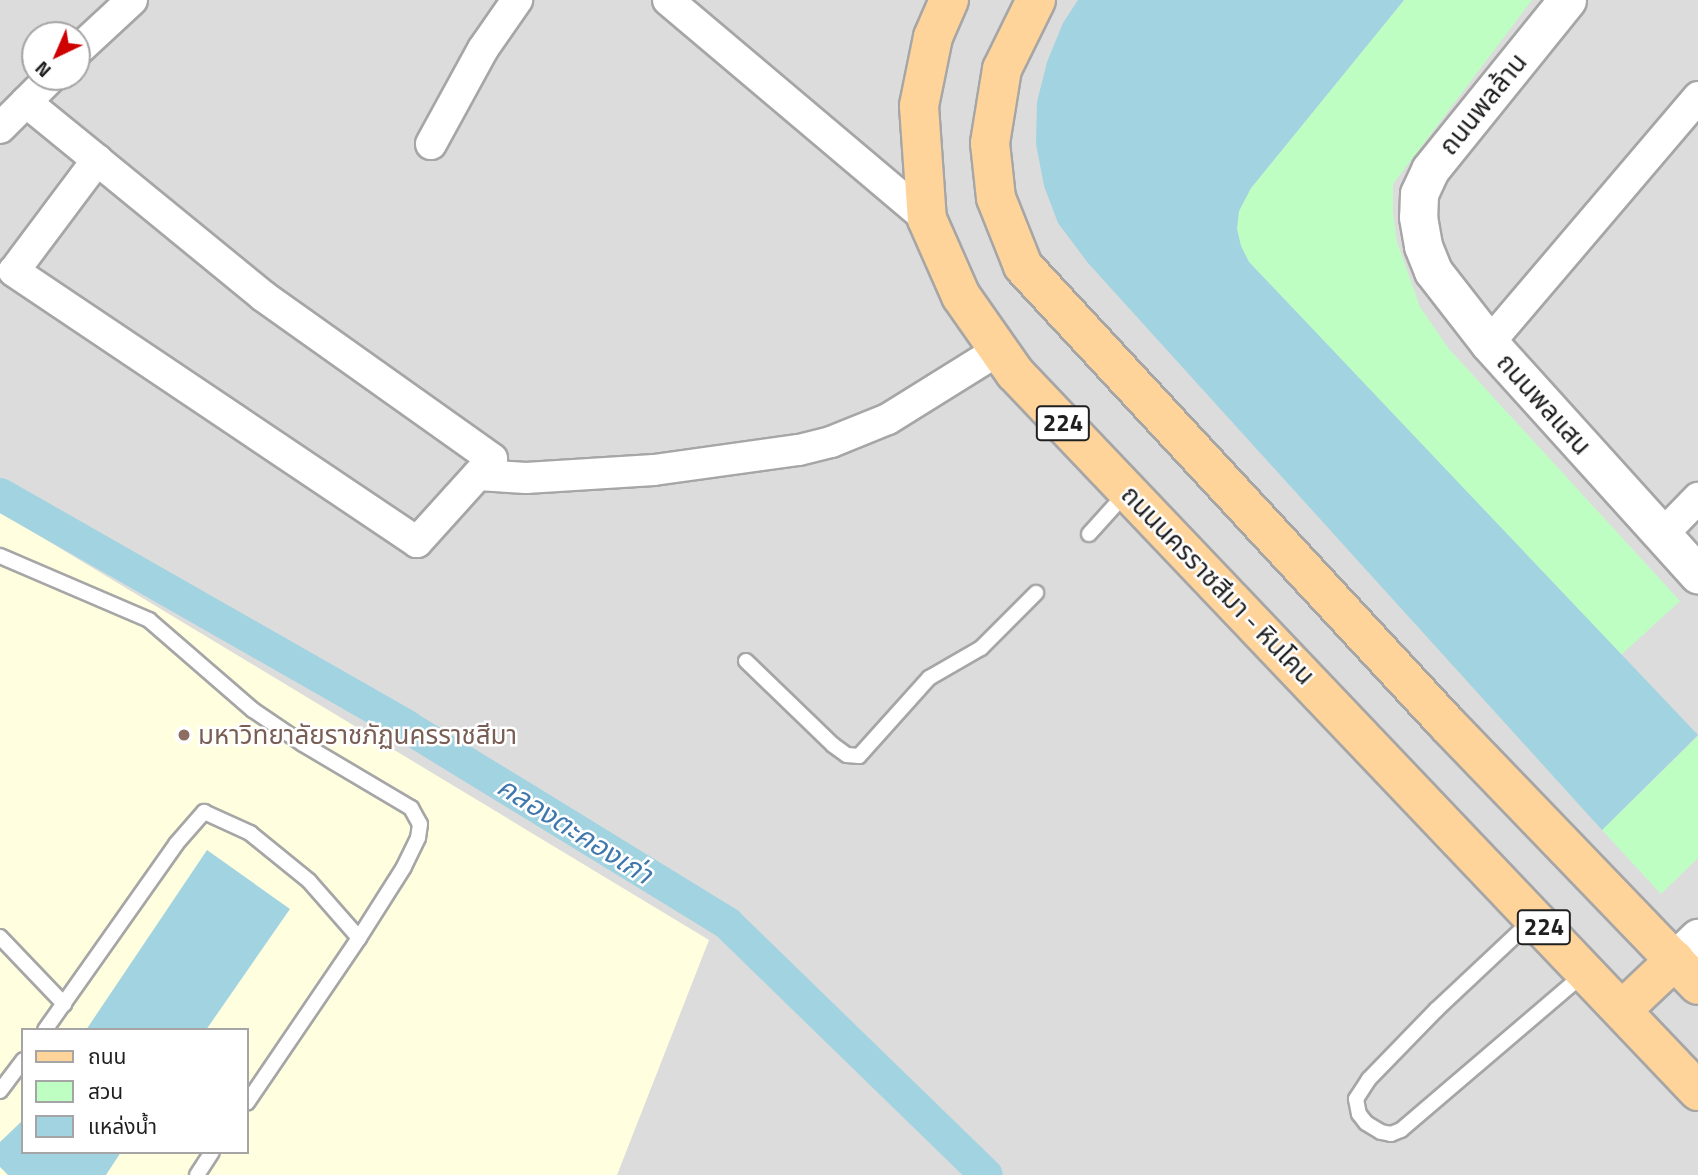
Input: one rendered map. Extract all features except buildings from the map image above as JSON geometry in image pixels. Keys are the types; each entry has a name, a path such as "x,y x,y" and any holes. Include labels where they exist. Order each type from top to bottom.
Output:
{"main road":[{"name":"ถนนนครราชสีมา - หินโคน","path":"949,0 933,37 919,106 927,219 961,296 1015,373 1698,1091"},
{"name":"224","path":"1036,0 1002,69 990,143 996,198 1023,266 1447,724 1690,961"},
{"path":"1622,1010 1690,961"}],"street":[{"path":"91,38 132,0"},
{"path":"431,144 493,34 517,0"},
{"path":"668,0 927,219"},
{"name":"ถนนพลล้าน","path":"1418,217 1419,194 1430,170 1567,0"},
{"path":"1,125 37,91"},
{"path":"1489,343 1698,97"},
{"path":"26,102 264,296 492,459 417,542 14,271 97,160"},
{"name":"ถนนพลแสน","path":"1418,217 1423,246 1433,271 1489,343 1698,574"},
{"path":"478,475 526,478 641,471 799,450 831,442 888,419 999,350"},
{"path":"1662,535 1698,498"}],"lane":[{"path":"1089,534 1128,491"},
{"path":"0,556 149,620 253,710 303,744 411,808 420,824 418,838 404,867 248,1102"},
{"path":"746,661 833,745 846,755 859,756 929,678 981,648 1036,593"},
{"path":"46,1028 176,844 204,812 250,833 260,841 309,881 359,938"},
{"path":"1534,917 1437,1009 1369,1079 1356,1100 1359,1114 1366,1123 1381,1132 1391,1134 1401,1130 1586,972"},
{"path":"0,937 64,1004"},
{"path":"0,1091 21,1063"},
{"path":"197,1175 211,1154"}],"shaded area":[{"path":"0,0 1698,0 1698,1175 0,1175"},
{"name":"มหาวิทยาลัยราชภัฏนครราชสีมา","path":"0,512 709,940 617,1175 0,1175"}],"green space":[{"path":"1404,0 1532,0 1393,184 1393,213 1397,242 1420,307 1449,349 1680,601 1621,655 1249,262 1241,246 1237,229 1239,211 1251,188"},
{"path":"1698,736 1698,858 1661,894 1602,830"}],"water":[{"path":"1078,0 1404,0 1251,188 1239,211 1237,229 1241,246 1249,262 1698,735 1602,830 1088,263 1058,223 1044,186 1036,144 1037,102 1047,62 1063,23"},
{"path":"207,850 290,909 207,1028 87,1028"},
{"path":"21,1122 21,1154 120,1154 106,1175 8,1175 0,1167 0,1142"}],"waterway":[{"name":"คลองตะคองเก่า","path":"0,494 406,726 727,923 986,1175"}],"place":[{"name":"มหาวิทยาลัยราชภัฏนครราชสีมา","path":"184,735"}]}
